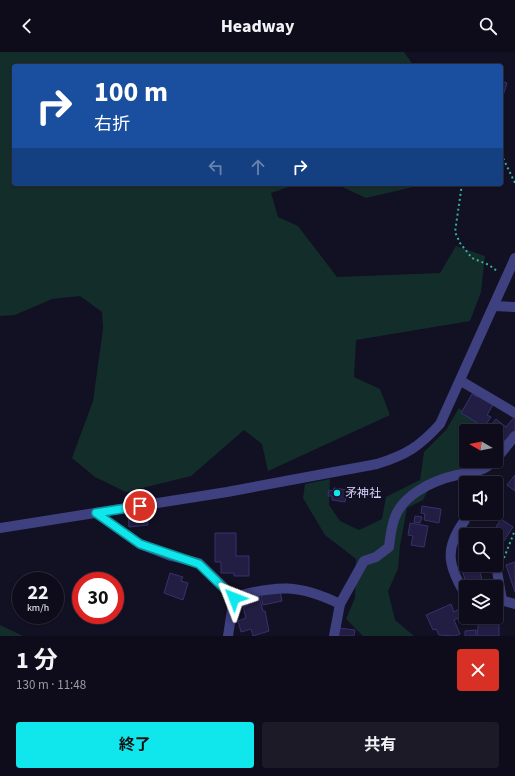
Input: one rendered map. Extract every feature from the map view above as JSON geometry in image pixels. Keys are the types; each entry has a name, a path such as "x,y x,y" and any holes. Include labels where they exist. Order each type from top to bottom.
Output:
{"street":[{"path":"0,528 362,467 399,457 423,442 440,424 461,381 515,258"},
{"path":"494,306 515,307"},
{"path":"461,381 515,413"},
{"path":"503,450 515,436"},
{"path":"334,636 340,604 364,561 376,557 389,547 394,519 408,499 445,479 457,475 477,473 484,468"},
{"path":"96,513 140,544 199,564 234,598"},
{"path":"459,582 453,573 450,559 452,544 456,532 465,520"},
{"path":"234,598 262,589 295,588 316,592 340,604"},
{"path":"228,636 234,598"},
{"path":"503,600 515,604"}],"path":[{"path":"503,158 515,183"},
{"path":"462,186 455,232 460,243 472,258 489,265 506,277"},
{"path":"503,560 515,530"}],"green space":[{"path":"0,52 404,52 413,64 12,64 12,186 291,186 271,193 278,217 298,226 337,277 440,273 456,246 485,256 481,292 470,321 356,340 354,377 380,389 390,415 268,471 262,444 244,430 191,476 126,492 95,477 72,458 93,401 103,329 102,312 80,296 52,299 15,315 0,316"},
{"path":"340,186 417,186 366,198"},
{"path":"459,408 479,424 459,424 459,468 474,468 433,480 423,500 407,508 400,546 398,569 388,591 395,620 414,636 363,636 346,619 355,598 356,559 325,535 303,498 305,484 330,479 329,505 340,521 359,530 382,519 386,497 420,480 424,452 446,430"},
{"path":"0,625 23,636 0,636"}],"building":[{"path":"503,82 507,83 503,96"},
{"path":"472,394 477,397 479,394 494,403 487,415 491,417 486,424 479,424 461,413"},
{"path":"515,416 515,430 506,442 503,440 503,425 506,427"},
{"path":"496,419 502,424 492,424"},
{"path":"515,475 515,491 507,485"},
{"name":"矛神社","path":"334,488 347,490 345,502 332,500 332,496 328,496 329,490 333,491"},
{"path":"422,506 441,509 439,523 424,520 425,514 421,513"},
{"path":"146,512 148,525 129,527 128,514"},
{"path":"415,516 422,517 420,523 414,522"},
{"path":"500,520 513,527 503,542 503,528 495,528"},
{"path":"410,523 428,526 424,547 411,545 413,536 408,535"},
{"path":"215,533 236,533 236,556 249,556 249,576 234,576 234,573 221,573 221,562 215,562"},
{"path":"515,562 515,592 506,565"},
{"path":"463,572 480,572 482,580 465,580"},
{"path":"170,573 183,577 181,581 188,583 183,600 164,593"},
{"path":"280,591 282,601 263,605 261,595"},
{"path":"259,596 263,611 265,611 269,631 253,636 251,629 241,632 238,621 246,618 243,607 248,605 246,600"},
{"path":"451,604 454,612 459,609 459,618 454,620 460,634 455,636 439,635 436,629 433,630 426,615"},
{"path":"478,624 499,624 499,636 477,636"},
{"path":"339,628 355,630 354,636 337,636"},
{"path":"476,630 476,636 465,636 465,631"}],"place":[{"name":"矛神社","path":"337,493"}],"route":[{"path":"140,506 96,513 109,524 140,544 199,564 234,598"}]}
